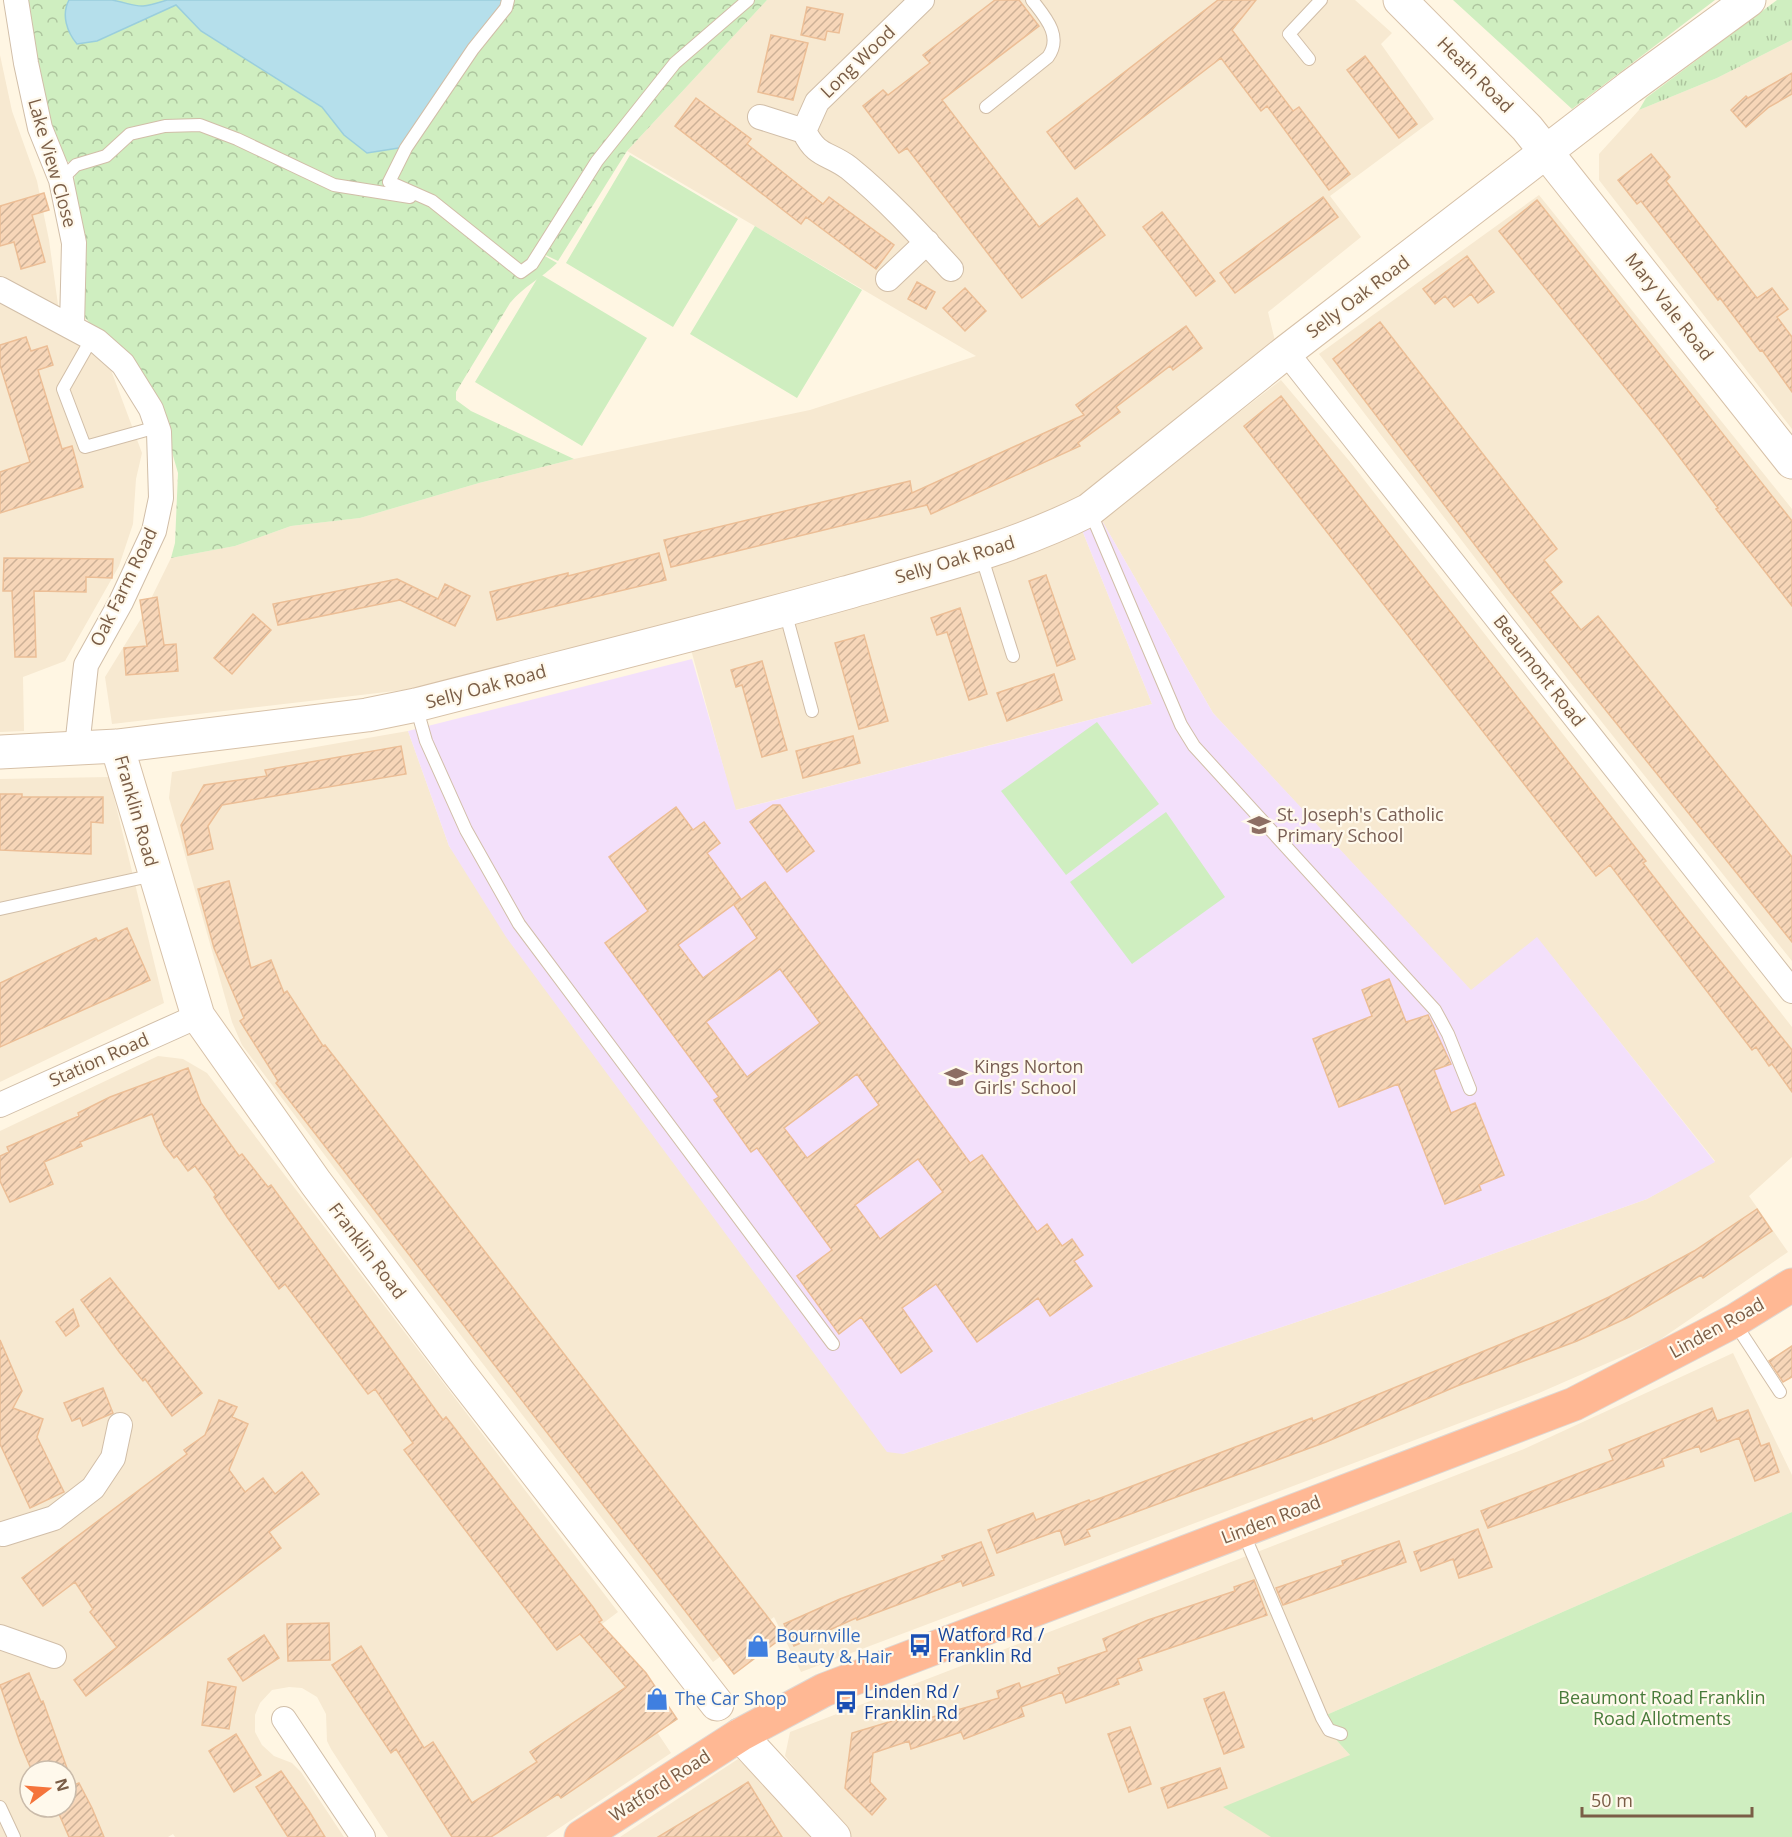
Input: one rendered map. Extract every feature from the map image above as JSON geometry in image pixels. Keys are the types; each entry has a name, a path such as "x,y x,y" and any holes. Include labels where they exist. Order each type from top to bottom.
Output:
{"highway":[{"name":"Linden Road","path":"740,1735 824,1690 1574,1404 1734,1321 1792,1285"},
{"name":"Watford Road","path":"581,1837 740,1735"}],"street":[{"name":"Lake View Close","path":"16,0 40,128 61,180 74,243 82,333"},
{"name":"Long Wood","path":"804,131 817,102 922,0"},
{"name":"Heath Road","path":"1400,0 1512,111 1546,153"},
{"name":"Selly Oak Road","path":"0,752 117,746 367,715 416,705 785,610 981,554 1089,510 1286,352 1630,87 1749,0"},
{"path":"760,117 804,131 812,147 847,167 951,269"},
{"name":"Mary Vale Road","path":"1546,153 1792,462"},
{"path":"888,279 927,243"},
{"name":"Oak Farm Road","path":"0,289 82,333 123,364 151,409 157,427 161,498 154,531 121,602 86,665 77,747"},
{"name":"Beaumont Road","path":"1286,352 1792,991"},
{"name":"Franklin Road","path":"117,746 154,876 198,1016 316,1183 459,1373 717,1704"},
{"name":"Station Road","path":"0,1105 198,1016"},
{"path":"1,1538 54,1518 93,1488 113,1458 120,1425"},
{"path":"0,1637 54,1656"},
{"path":"284,1719 363,1837"},
{"path":"740,1735 834,1837"}],"lane":[{"path":"508,0 506,8 473,49 454,82 406,148 389,182 432,201 521,272 532,264 597,160 675,63 748,0"},
{"path":"986,106 1048,57 1053,49 1054,40 1049,21 1032,0"},
{"path":"1309,59 1289,34 1320,0"},
{"path":"61,180 76,165 106,156 130,134 165,126 200,125 237,139 334,185 432,201"},
{"path":"82,333 63,389 85,447 157,427"},
{"path":"1089,510 1181,725 1194,746 1424,996 1448,1034 1470,1089"},
{"path":"981,554 1013,656"},
{"path":"785,610 812,711"},
{"path":"416,705 426,741 466,830 519,924 833,1344"},
{"path":"0,909 154,876"},
{"path":"1734,1321 1780,1392"},
{"path":"1243,1531 1322,1718 1329,1730 1341,1734"},
{"path":"0,1806 14,1837"}],"shaded area":[{"path":"767,0 1355,0 1392,33 1381,44 1434,119 1330,196 1361,237 1268,312 1276,345 1080,525 1152,704 735,810 684,624 412,689 112,724 105,677 142,617 171,558 235,546 291,526 360,518 479,483 574,459 810,410 976,356 627,151"},
{"path":"1792,40 1792,429 1599,180 1599,154 1639,110 1717,78"},
{"path":"0,55 12,111 37,181 49,240 61,326 111,370 142,453 136,479 133,524 119,566 65,661 23,677 24,731 0,732"},
{"path":"1539,195 1792,509 1792,961 1570,682 1319,354"},
{"path":"1281,380 1351,463 1792,1027 1792,1157 1749,1196 1788,1252 1658,1341 1539,1393 801,1672 774,1617 713,1662 429,1294 242,1045 232,1022 169,798 172,772 408,731 449,846 903,1454 1386,1292 1647,1199 1715,1161 1537,938 1471,991 1213,713 1101,519"},
{"name":"Kings Norton Girls' School","path":"1101,519 1213,713 1471,990 1537,937 1715,1162 1647,1199 1386,1292 903,1454 887,1452 506,937 449,846 408,731 692,659 736,810 1152,704 1080,525"},
{"path":"109,777 164,1003 0,1082 0,779"},
{"path":"158,1056 183,1059 207,1073 618,1612 586,1636 627,1687 671,1753 546,1837 388,1837 331,1749 327,1741 326,1714 317,1697 302,1688 289,1687 272,1690 260,1703 255,1715 255,1732 262,1745 274,1756 292,1763 301,1772 344,1837 175,1837 173,1834 168,1837 0,1837 0,1131"},
{"path":"1733,1353 1792,1475 1792,1512 1317,1719 1350,1755 1272,1837 851,1837 785,1756 790,1732 1524,1449"},
{"path":"738,1759 817,1837 620,1837"}],"green space":[{"path":"28,0 767,0 627,151 558,261 531,248 557,263 510,303 456,392 456,400 471,411 574,459 479,483 360,518 291,526 235,546 171,558 175,543 178,473 157,400 81,313 86,261 73,188 76,165 60,158 36,66"},
{"path":"1453,0 1715,0 1572,109"},
{"path":"1777,0 1792,0 1792,40 1717,78 1639,110 1646,98"},
{"path":"630,155 738,219 673,327 566,263"},
{"path":"755,226 862,290 797,398 690,334"},
{"path":"540,274 647,338 582,446 475,382"},
{"path":"1097,722 1159,804 1066,875 1001,791"},
{"path":"1166,812 1225,897 1132,964 1070,882"},
{"name":"Beaumont Road Franklin Road Allotments","path":"1792,1512 1792,1837 1271,1837 1223,1807 1350,1755 1317,1719"}],"water":[{"path":"69,0 112,0 139,6 167,0 507,0 405,147 367,153 344,135 322,107 201,31 176,5 97,41 77,44 66,23 65,12"}],"building":[{"path":"995,0 1019,0 1039,26 942,100 1039,227 1077,198 1105,235 1022,298 907,148 899,153 863,106 883,90 888,95 930,63 923,55"},
{"path":"1218,0 1256,0 1232,30 1293,111 1299,107 1350,174 1329,190 1267,106 1261,111 1221,58 1075,169 1047,132"},
{"path":"807,7 843,14 839,33 827,31 825,40 801,35"},
{"path":"771,35 808,43 793,100 758,92"},
{"path":"1365,56 1417,124 1399,138 1347,70"},
{"path":"1792,73 1792,94 1769,107 1746,127 1731,110 1746,96 1748,98"},
{"path":"696,98 751,139 747,144 823,204 829,197 894,245 876,269 806,217 801,224 675,126"},
{"path":"1651,154 1670,177 1666,181 1757,298 1772,288 1788,309 1777,317 1792,337 1792,392 1762,350 1760,351 1720,298 1718,300 1641,201 1637,204 1618,180"},
{"path":"44,193 49,210 32,215 45,262 21,269 14,242 0,246 0,206"},
{"path":"1323,197 1338,217 1235,293 1220,273"},
{"path":"1537,200 1792,521 1792,606 1716,509 1718,508 1659,430 1499,231"},
{"path":"1162,212 1215,281 1196,296 1143,227"},
{"path":"1467,256 1494,292 1478,303 1471,294 1454,307 1445,296 1435,304 1423,289"},
{"path":"917,282 935,292 926,309 908,299"},
{"path":"965,288 986,311 965,331 943,308"},
{"path":"1380,322 1557,549 1544,560 1562,582 1550,592 1581,630 1598,616 1792,857 1792,942 1510,591 1333,359"},
{"path":"1186,326 1202,348 1173,370 1170,366 1116,407 1120,412 1078,443 1080,446 931,514 927,505 671,567 664,540 910,481 912,493 1084,415 1076,405"},
{"path":"26,337 31,351 47,346 53,365 38,370 62,449 72,446 83,487 0,513 0,472 30,462 0,365 0,345"},
{"path":"1281,396 1646,861 1643,863 1684,916 1792,1050 1792,1092 1772,1064 1769,1066 1756,1047 1752,1050 1610,865 1596,876 1244,426"},
{"path":"659,553 666,580 497,620 490,592 568,573 568,576"},
{"path":"4,558 113,559 112,578 86,577 86,592 34,591 36,657 15,657 12,591 3,591"},
{"path":"1046,575 1075,659 1057,666 1029,581"},
{"path":"397,579 438,599 445,584 470,596 455,626 400,600 278,625 273,604"},
{"path":"157,597 164,645 176,644 178,671 126,675 124,648 147,646 140,600"},
{"path":"960,608 987,694 969,700 947,632 937,635 931,618"},
{"path":"253,614 271,630 232,674 214,658"},
{"path":"864,635 888,721 859,729 835,643"},
{"path":"762,661 787,750 762,757 742,685 736,687 731,670"},
{"path":"1054,674 1062,700 1007,721 997,693"},
{"path":"853,736 860,763 803,778 796,751"},
{"path":"401,746 406,774 222,805 208,826 213,849 188,855 181,825 204,785 267,776 265,770"},
{"path":"0,794 22,794 22,797 103,797 103,823 91,822 91,854 0,850"},
{"path":"773,805 780,805 814,851 787,872 750,822"},
{"path":"676,807 693,830 704,822 720,843 707,853 741,899 678,945 703,978 757,938 734,905 765,882 970,1163 982,1155 1037,1232 1047,1224 1062,1246 1072,1239 1083,1255 1074,1261 1092,1286 1050,1316 1038,1298 977,1342 936,1284 902,1308 932,1351 901,1373 861,1317 839,1334 797,1276 832,1250 757,1148 751,1152 714,1100 719,1097 605,943 648,911 609,857","holes":["780,969 820,1023 747,1077 706,1022","857,1074 879,1105 807,1158 784,1128","918,1159 943,1192 880,1239 855,1205"]},
{"path":"229,881 251,968 271,960 284,993 287,991 323,1046 325,1045 783,1637 734,1674 276,1083 278,1081 240,1021 244,1018 214,948 198,889"},
{"path":"127,928 150,980 0,1047 0,983 96,938 98,941"},
{"path":"1389,979 1406,1022 1428,1015 1451,1064 1434,1070 1451,1113 1475,1103 1504,1175 1479,1185 1481,1190 1445,1204 1398,1084 1339,1107 1313,1039 1372,1016 1362,990"},
{"path":"188,1068 201,1103 239,1156 242,1154 268,1187 271,1185 443,1420 446,1417 593,1607 602,1620 599,1622 646,1673 677,1719 561,1798 558,1794 491,1837 452,1837 396,1749 391,1753 332,1665 361,1646 424,1748 433,1742 472,1803 537,1762 530,1752 626,1687 580,1634 557,1650 404,1450 413,1443 375,1389 368,1394 285,1284 279,1289 227,1217 214,1197 216,1195 195,1166 188,1171 177,1156 174,1158 164,1145 152,1114 80,1142 82,1146 44,1162 53,1184 10,1202 0,1181 0,1156 9,1152 7,1147 79,1116 78,1113 110,1097"},
{"path":"1757,1209 1772,1231 1703,1278 1701,1275 1629,1317 1577,1341 1457,1386 1326,1442 1087,1530 1090,1536 1065,1545 1060,1530 997,1553 988,1530 1033,1513 1036,1520 1089,1500 1090,1502 1312,1418 1313,1421 1560,1320 1609,1297 1694,1251"},
{"path":"110,1278 202,1393 172,1416 145,1379 143,1381 120,1353 81,1300"},
{"path":"73,1309 79,1326 66,1336 56,1322"},
{"path":"0,1340 22,1391 13,1408 43,1419 37,1437 64,1492 30,1508 0,1444"},
{"path":"1792,1346 1792,1377 1783,1382 1769,1361"},
{"path":"103,1388 113,1413 83,1426 80,1418 72,1421 64,1403"},
{"path":"219,1400 237,1407 232,1417 248,1424 229,1470 245,1492 263,1478 275,1494 302,1472 319,1494 269,1532 281,1548 86,1696 74,1680 117,1647 90,1612 93,1609 75,1582 43,1606 22,1578 187,1454 184,1450 205,1435"},
{"path":"1712,1408 1717,1421 1748,1410 1761,1446 1769,1443 1779,1472 1755,1481 1739,1438 1701,1452 1699,1446 1662,1459 1664,1466 1488,1528 1481,1511 1613,1460 1609,1450"},
{"path":"1478,1529 1492,1567 1459,1578 1453,1559 1421,1571 1414,1552"},
{"path":"1399,1541 1406,1562 1283,1605 1276,1588 1343,1565 1342,1561"},
{"path":"981,1542 994,1575 963,1586 961,1581 857,1620 856,1618 794,1646 784,1624 840,1599 944,1560 942,1556"},
{"path":"1254,1580 1267,1615 1138,1659 1142,1670 1117,1679 1119,1684 1066,1703 1062,1692 1021,1707 1024,1716 964,1739 961,1732 911,1749 909,1741 873,1753 870,1782 886,1799 872,1815 845,1788 852,1733 916,1714 919,1721 999,1698 997,1691 1019,1683 1021,1688 1060,1674 1058,1668 1107,1651 1103,1639 1148,1620 1235,1591 1234,1587"},
{"path":"329,1623 330,1660 288,1661 287,1624"},
{"path":"264,1635 279,1658 243,1681 228,1659"},
{"path":"29,1673 41,1702 43,1701 64,1759 27,1759 0,1685"},
{"path":"208,1682 236,1687 229,1729 202,1725"},
{"path":"1224,1692 1244,1747 1224,1754 1204,1699"},
{"path":"1130,1727 1151,1784 1129,1792 1108,1734"},
{"path":"236,1734 261,1775 234,1792 209,1751"},
{"path":"1220,1768 1227,1788 1168,1808 1161,1788"},
{"path":"281,1771 325,1837 288,1837 256,1787"},
{"path":"748,1782 782,1837 658,1837 718,1801"},
{"path":"78,1783 92,1808 104,1837 69,1837 61,1819 78,1819"}],"place":[{"name":"St. Joseph's Catholic Primary School","path":"1259,825"},
{"name":"Kings Norton Girls' School","path":"956,1077"},
{"name":"Watford Rd / Franklin Rd","path":"920,1645"},
{"name":"Bournville Beauty & Hair","path":"758,1646"},
{"name":"The Car Shop","path":"657,1699"},
{"name":"Linden Rd / Franklin Rd","path":"846,1702"}]}
